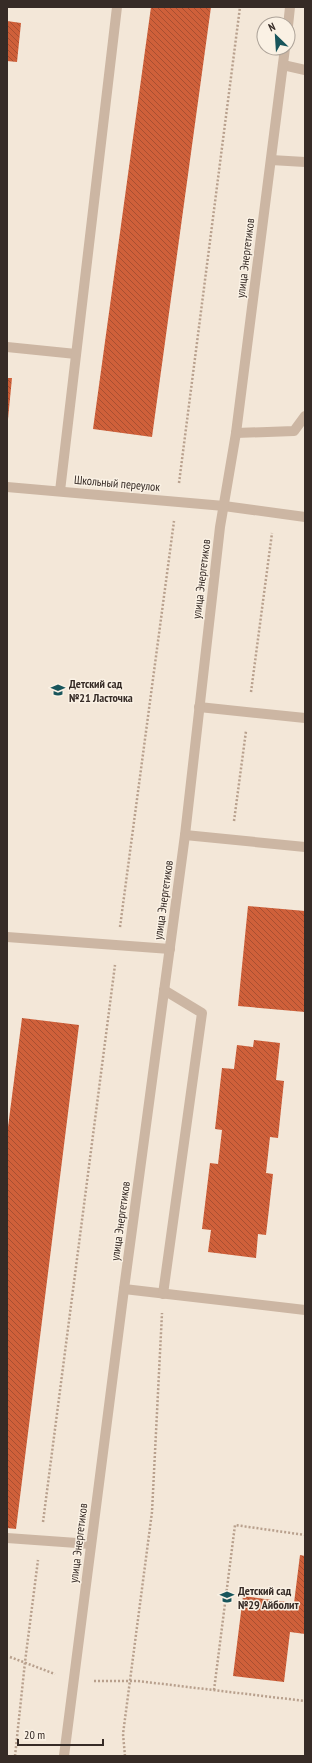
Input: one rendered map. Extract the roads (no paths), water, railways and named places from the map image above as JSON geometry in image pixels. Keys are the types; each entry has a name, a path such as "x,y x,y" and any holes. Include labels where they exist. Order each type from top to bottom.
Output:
{"street":[{"path":"60,491 117,7"},
{"name":"улица Энергетиков","path":"64,1756 124,1289 185,835 199,706 224,506 236,433 284,56"},
{"path":"283,65 305,70"},
{"path":"271,160 305,162"},
{"path":"7,347 76,354"},
{"path":"236,433 294,431 305,416"},
{"name":"Школьный переулок","path":"7,487 224,506 305,517"},
{"path":"199,706 305,718"},
{"path":"185,835 305,847"},
{"path":"7,937 170,949"},
{"path":"163,1294 202,1013 164,990"},
{"path":"124,1289 305,1310"},
{"path":"7,1538 91,1544"}],"place":[{"name":"Детский сад №21 Ласточка","path":"58,690"},
{"name":"Детский сад №29 Айболит","path":"227,1597"}]}
